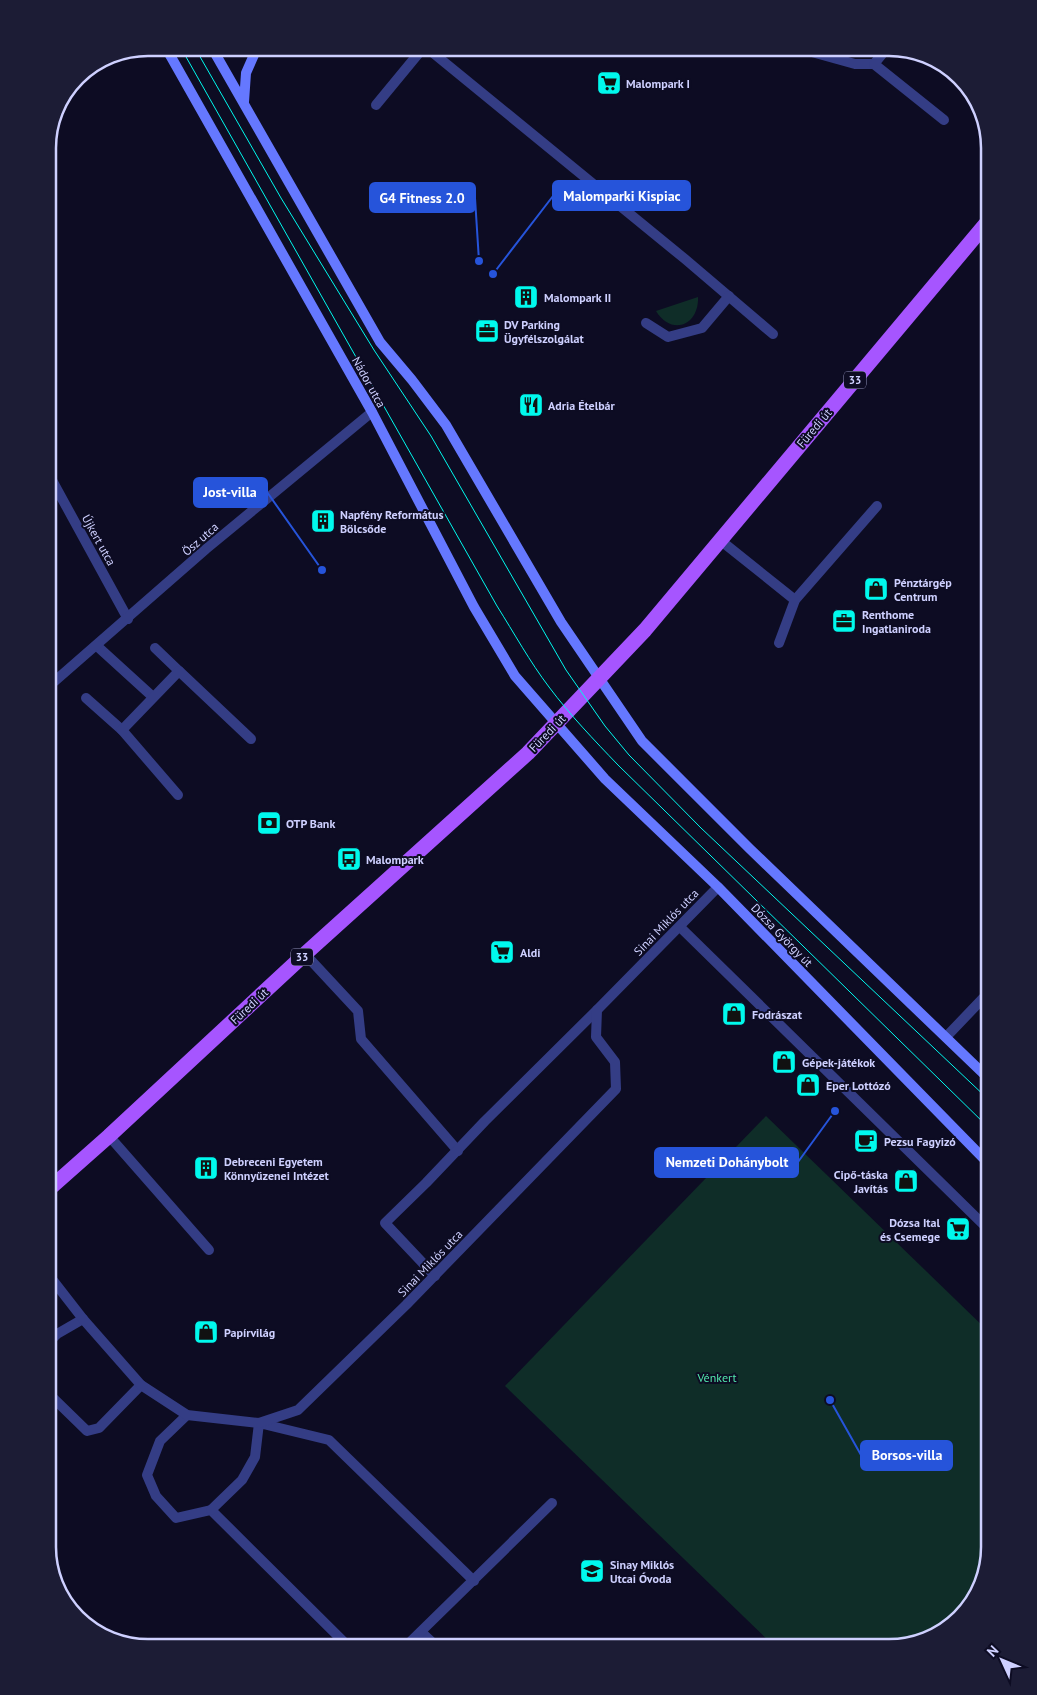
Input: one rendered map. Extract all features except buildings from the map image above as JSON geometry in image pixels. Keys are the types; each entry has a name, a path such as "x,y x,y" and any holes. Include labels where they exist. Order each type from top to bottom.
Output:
{"main road":[{"name":"Füredi út","path":"56,1183 305,954 528,753 645,630 981,231"}],"street":[{"name":"Nádor utca","path":"171,56 372,412 498,649 515,676 556,723"},
{"path":"217,56 380,342 446,425 562,622 642,741 750,849 981,1070"},
{"path":"244,102 246,73 253,56"},
{"path":"376,105 418,56"},
{"path":"435,56 773,334"},
{"path":"826,56 855,64 874,64 944,120"},
{"path":"874,64 880,56"},
{"path":"646,323 668,337 702,328 729,296"},
{"name":"Ösz utca","path":"56,681 206,549 372,412"},
{"name":"Újkert utca","path":"56,488 128,619"},
{"path":"779,643 795,600 877,506"},
{"path":"720,540 795,600"},
{"path":"97,646 153,697"},
{"path":"156,648 251,739"},
{"path":"122,730 179,671"},
{"path":"86,698 122,730 178,794"},
{"name":"Dózsa György út","path":"556,723 605,779 718,887 981,1155"},
{"name":"Sinai Miklós utca","path":"56,1284 83,1319 141,1385 187,1415 259,1423 298,1410 435,1276 616,1089 615,1062 596,1037 597,1010 718,887"},
{"path":"680,927 981,1221"},
{"path":"305,954 358,1011 361,1038 458,1150"},
{"path":"946,1037 981,1001"},
{"path":"435,1276 385,1222 597,1010"},
{"path":"109,1136 209,1250"},
{"path":"56,1335 83,1319"},
{"path":"56,1401 86,1431 99,1428 141,1385"},
{"path":"187,1415 160,1441 147,1475 156,1496 176,1518 211,1510 242,1480 255,1457 259,1423 329,1440 474,1581"},
{"path":"414,1639 552,1503"},
{"path":"211,1510 341,1639"},
{"path":"421,1632 428,1639"}],"green space":[{"path":"698,297 694,315 683,324 669,323 662,319 656,311"},
{"name":"Vénkert","path":"766,1116 981,1324 981,1546 978,1570 974,1582 965,1598 949,1616 940,1623 918,1634 894,1639 767,1639 505,1386"}],"tram line":[{"path":"186,56 497,606 549,687 591,737 618,765 981,1120"},
{"path":"200,56 281,198 374,350 431,436 566,670 605,726 629,755 701,828 981,1092"}],"place":[{"name":"Malompark I","path":"609,83"},
{"name":"G4 Fitness 2.0","path":"479,261"},
{"name":"Malomparki Kispiac","path":"493,274"},
{"name":"Malompark II","path":"526,297"},
{"name":"DV Parking Ügyfélszolgálat","path":"487,331"},
{"name":"Adria Ételbár","path":"531,405"},
{"name":"Napfény Református Bölcsőde","path":"323,521"},
{"name":"Jost-villa","path":"322,570"},
{"name":"Pénztárgép Centrum","path":"876,589"},
{"name":"Renthome Ingatlaniroda","path":"844,621"},
{"name":"OTP Bank","path":"269,823"},
{"name":"Malompark","path":"349,859"},
{"name":"Aldi","path":"502,952"},
{"name":"Fodrászat","path":"734,1014"},
{"name":"Gépek-játékok","path":"784,1062"},
{"name":"Eper Lottózó","path":"808,1085"},
{"name":"Nemzeti Dohánybolt","path":"835,1111"},
{"name":"Pezsu Fagyizó","path":"866,1141"},
{"name":"Debreceni Egyetem Könnyűzenei Intézet","path":"206,1168"},
{"name":"Cipő-táska Javítás","path":"906,1181"},
{"name":"Dózsa Ital és Csemege","path":"958,1229"},
{"name":"Papírvilág","path":"206,1332"},
{"name":"Borsos-villa","path":"830,1400"},
{"name":"Sinay Miklós Utcai Óvoda","path":"592,1571"}]}
